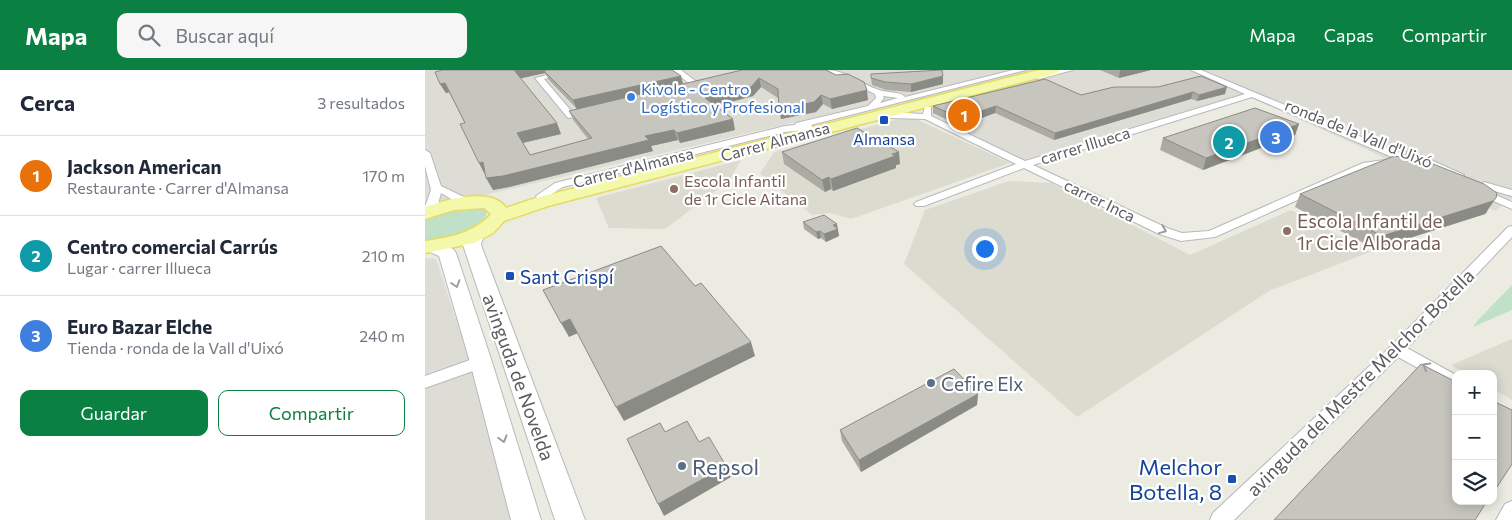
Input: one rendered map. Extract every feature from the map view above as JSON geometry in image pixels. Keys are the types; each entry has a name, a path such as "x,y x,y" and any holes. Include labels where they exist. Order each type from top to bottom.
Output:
{"main road":[{"path":"797,130 1037,70"},
{"name":"Carrer Almansa","path":"496,211 797,130 1053,70"},
{"path":"426,213 466,202 482,202 496,211 487,228 453,242 429,247"},
{"name":"avinguda de Novelda","path":"475,234 472,246 570,520"},
{"name":"avinguda de Novelda","path":"429,247 447,253 481,362 526,520"}],"street":[{"path":"579,70 539,78 571,116 598,110"},
{"path":"676,70 698,86"},
{"path":"830,70 878,93 917,96"},
{"path":"797,130 871,107 1022,70"},
{"name":"Carrer d'Almansa","path":"542,199 564,201 1069,70"},
{"name":"ronda de la Vall d'Uixó","path":"1195,70 1512,206"},
{"name":"ronda de la Vall d'Uixó","path":"1206,70 1473,180 1512,193"},
{"path":"689,88 707,83"},
{"path":"871,107 880,98 878,93"},
{"name":"carrer Illueca","path":"920,204 1025,164 1253,94"},
{"path":"891,115 927,117 930,105"},
{"name":"carrer Inca","path":"927,117 1163,231 1181,237 1211,234 1367,165"},
{"name":"Carrer d'Almansa","path":"797,130 825,133"},
{"path":"1367,165 1373,157 1374,150 1371,144"},
{"path":"425,154 438,188 434,202 426,213"},
{"path":"1367,165 1393,162 1424,167"},
{"path":"438,188 445,189 453,197 466,202"},
{"name":"avinguda del Mestre Melchor Botella","path":"1221,520 1505,242 1512,230"},
{"path":"1397,349 1452,381"},
{"path":"425,382 481,362"},
{"path":"1506,520 1512,510"}],"shaded area":[{"path":"425,70 1512,70 1512,199 1495,211 1404,169 1368,150 1242,94 1024,160 898,98 425,209"},
{"path":"899,119 916,119 1010,163 851,219 830,213 812,215 760,174 774,152"},
{"name":"Escola Infantil de 1r Cicle Aitana","path":"741,160 729,181 665,229 609,228 596,198"},
{"path":"1009,181 1051,183 1190,255 1291,210 1370,252 1269,291 1077,417 904,264 925,210"},
{"path":"425,258 436,259 523,520 425,520"},
{"path":"1512,339 1512,400 1497,391 1497,370 1459,370 1451,365"}],"green space":[{"path":"479,206 487,212 484,219 478,225 451,236 425,240 425,217 437,212"},
{"path":"1512,285 1512,310 1473,327 1477,321"}],"building":[{"path":"442,70 514,70 557,123 517,133 530,155 592,138 569,111 742,70 826,70 836,75 848,74 864,82 867,90 830,99 821,95 814,102 779,109 778,89 759,78 751,87 705,98 733,119 677,133 674,130 645,136 649,140 503,176 486,178 483,162 479,163 460,124 465,123 445,83 440,84 435,72"},
{"path":"672,70 681,76 573,100 544,71"},
{"path":"942,70 943,76 911,84 885,82 871,78 871,74"},
{"path":"1201,76 1227,87 1199,95 1193,92 1055,133 996,106 960,118 933,106 1045,79 1081,95 1114,87 1158,87"},
{"path":"1255,108 1299,124 1206,158 1163,138"},
{"path":"857,128 899,152 892,154 895,156 831,179 829,177 822,180 782,152"},
{"path":"1394,156 1423,160 1484,184 1497,193 1496,198 1493,201 1382,236 1300,194"},
{"path":"824,215 837,224 833,225 838,229 824,234 820,231 816,232 803,222"},
{"path":"661,246 695,286 701,283 751,342 616,407 570,319 561,323 543,290"},
{"path":"1421,364 1452,380 1452,505 1484,505 1475,520 1274,520"},
{"path":"954,369 978,394 859,460 840,430"},
{"path":"1497,403 1512,410 1512,464 1497,487"},
{"name":"Repsol","path":"687,421 699,442 709,437 726,466 658,504 627,439 660,423 665,432"}],"place":[{"name":"Kivole - Centro Logístico y Profesional","path":"631,97"},
{"name":"Jackson American","path":"964,115"},
{"name":"Almansa","path":"884,120"},
{"name":"Euro Bazar Elche","path":"1276,137"},
{"name":"Centro comercial Carrús","path":"1229,142"},
{"name":"Escola Infantil de 1r Cicle Aitana","path":"674,189"},
{"name":"Escola Infantil de 1r Cicle Alborada","path":"1287,231"},
{"name":"Sant Crispí","path":"510,276"},
{"name":"Cefire Elx","path":"931,383"},
{"name":"Repsol","path":"682,466"},
{"name":"Melchor Botella, 8","path":"1232,479"}]}
